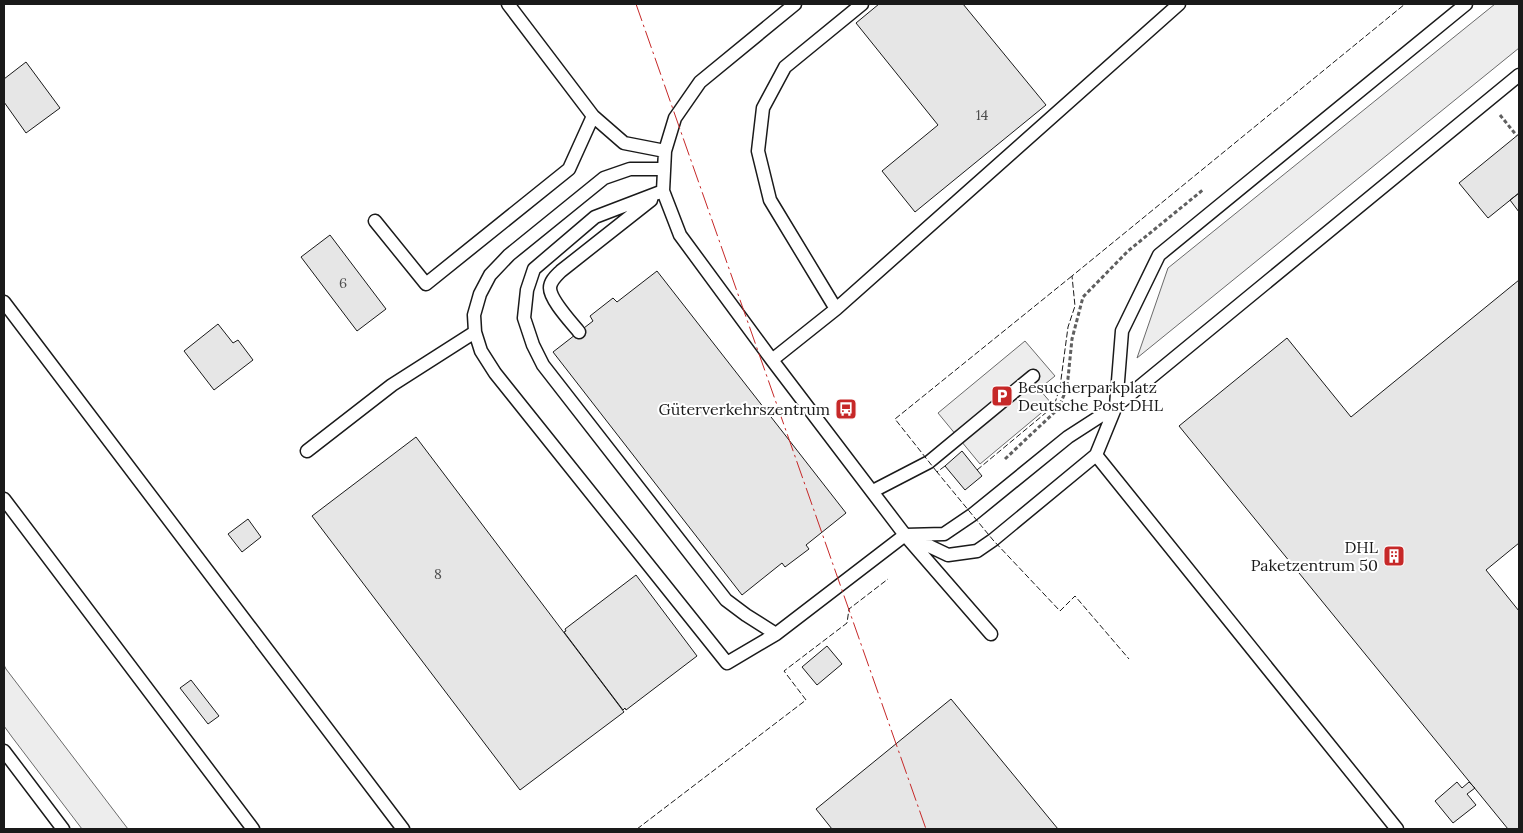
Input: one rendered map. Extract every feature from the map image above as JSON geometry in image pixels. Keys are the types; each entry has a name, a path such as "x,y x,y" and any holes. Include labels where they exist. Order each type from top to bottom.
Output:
{"lane":[{"path":"508,4 593,116 624,143 665,151"},
{"path":"795,4 700,82 675,118 665,151 663,191 680,235 772,360 906,534 991,634"},
{"path":"836,309 770,200 758,151 763,108 785,67 862,4"},
{"path":"772,360 836,309 1179,4"},
{"path":"906,534 948,555 977,550 1000,534 1096,455 1116,406 1122,331 1159,255 1466,4"},
{"path":"663,169 630,169 604,178 509,255 490,275 480,294 474,315 475,332 481,351 495,373 727,663 776,634 906,534 944,534 972,515 1068,437 1116,406 1519,75"},
{"path":"375,221 426,284 569,169 593,116"},
{"path":"579,332 555,302 551,294 550,288 553,280 560,271 663,191"},
{"path":"663,191 595,217 534,269 527,290 524,318 533,345 544,365 726,600 776,634"},
{"path":"4,302 403,829"},
{"path":"308,451 392,385 475,332"},
{"path":"873,491 929,462 1032,376"},
{"path":"1096,455 1397,829"},
{"path":"4,499 254,829"},
{"path":"4,751 63,829"}],"path":[{"path":"1499,113 1517,136"}],"shaded area":[{"path":"1495,4 1519,4 1519,48 1137,358 1168,268"},
{"name":"Besucherparkplatz Deutsche Post DHL","path":"1025,341 1055,376 1039,389 1052,404 980,464 938,413"},
{"path":"4,665 128,829 82,829 12,737 4,726"}],"building":[{"path":"879,4 963,4 1046,105 915,212 882,171 938,125 856,23"},
{"path":"26,62 60,108 26,133 4,102 4,79"},
{"path":"1519,134 1519,193 1488,218 1459,183"},
{"path":"1519,193 1519,212 1510,200"},
{"path":"330,235 386,309 357,331 301,257"},
{"path":"657,271 846,513 806,545 809,549 785,567 782,563 742,595 553,352 593,321 590,316 613,298 617,302"},
{"name":"DHL Paketzentrum 50","path":"1519,280 1519,543 1486,570 1519,611 1519,829 1508,829 1179,426 1287,338 1351,417"},
{"path":"218,324 233,343 238,340 253,360 214,390 184,351"},
{"path":"416,437 624,712 520,790 312,516"},
{"path":"962,451 982,476 965,490 945,466"},
{"path":"248,519 261,537 242,552 228,534"},
{"path":"636,575 697,656 626,710 625,708 623,710 564,632 566,631 565,629"},
{"path":"827,646 842,664 817,685 802,667"},
{"path":"191,680 219,716 208,724 180,688"},
{"path":"951,699 1058,829 832,829 816,809"},
{"path":"1457,782 1462,788 1469,782 1475,788 1467,794 1476,805 1453,823 1435,801"}],"fence":[{"path":"977,470 1054,406 1060,387 1068,327 1075,306 1072,276 1405,4"},
{"path":"937,472 895,419 1072,276"},
{"path":"945,466 937,472 993,540 1060,611 1075,596 1129,659"},
{"path":"637,829 806,700 784,671 847,623 849,609 888,579"}],"power":[{"path":"636,4 926,829"}],"place":[{"name":"Besucherparkplatz Deutsche Post DHL","path":"1002,396"},
{"name":"Güterverkehrszentrum","path":"846,409"},
{"name":"DHL Paketzentrum 50","path":"1394,556"}]}
